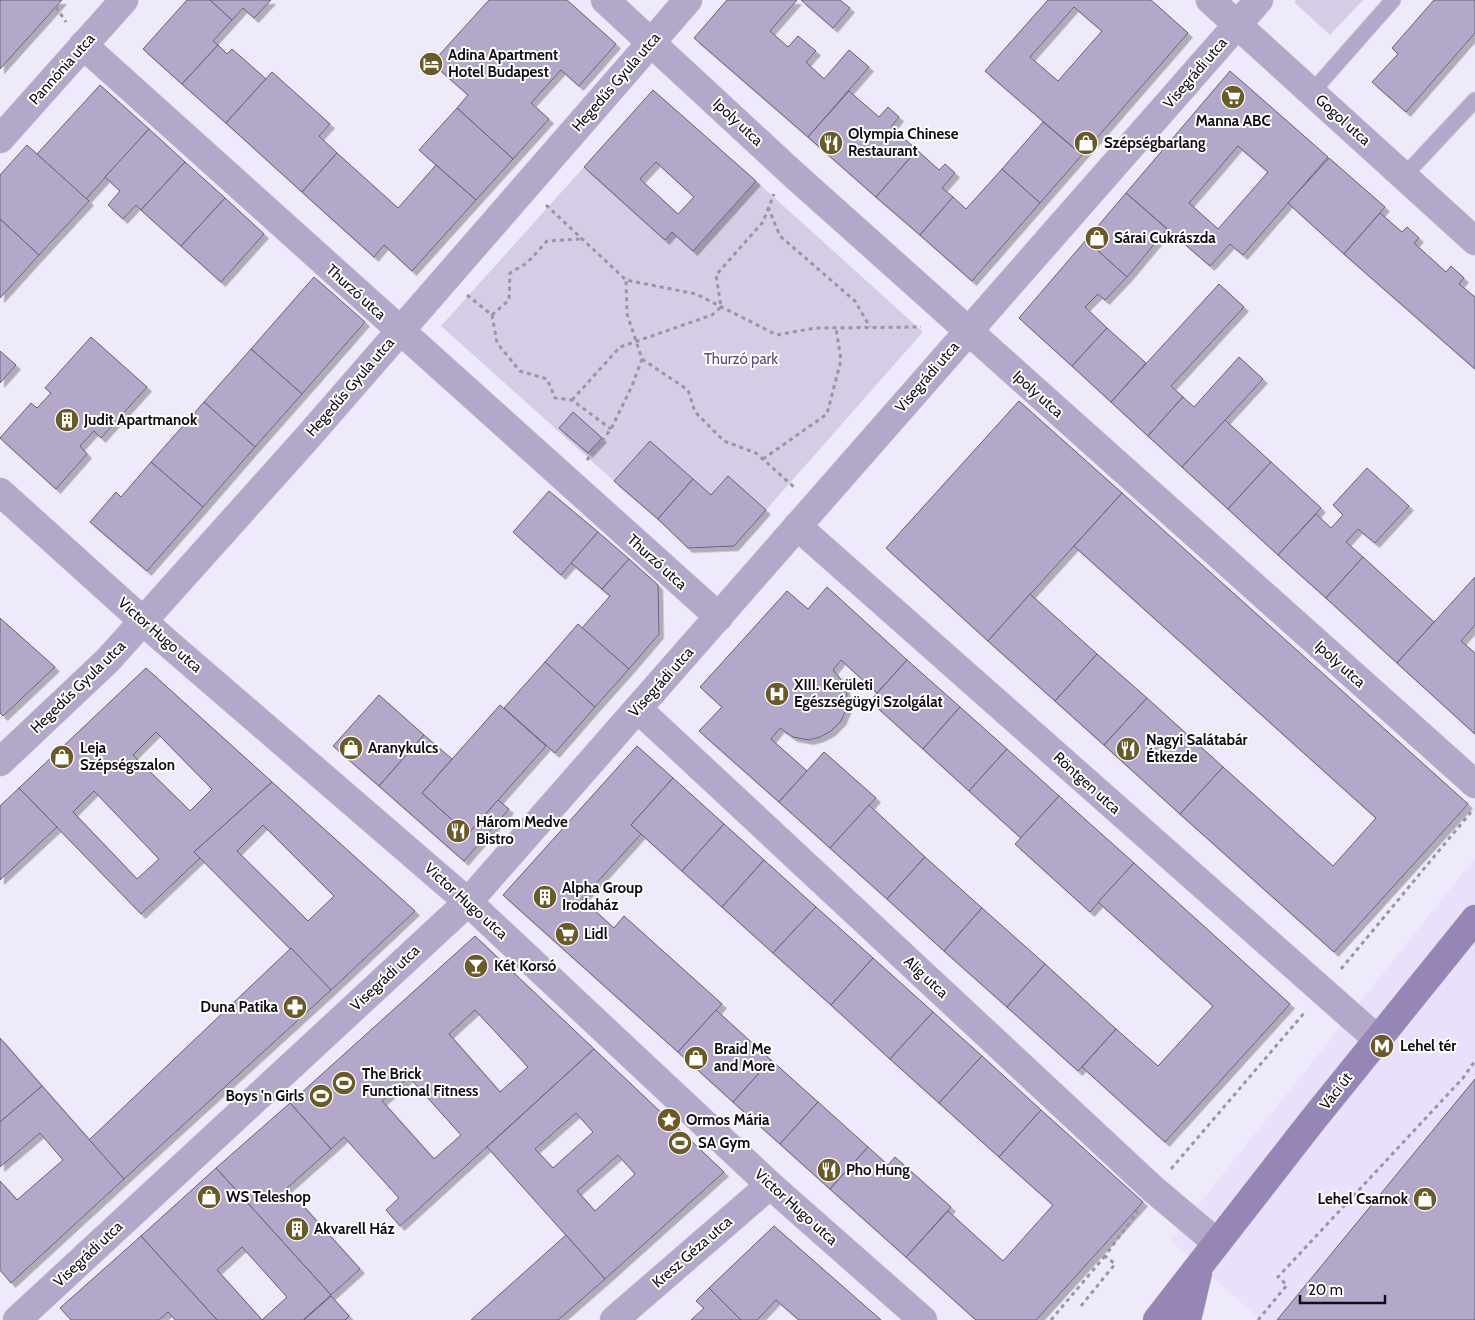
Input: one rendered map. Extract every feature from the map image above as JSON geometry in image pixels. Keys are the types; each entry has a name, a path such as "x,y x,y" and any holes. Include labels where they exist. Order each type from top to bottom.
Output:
{"main road":[{"name":"Váci út","path":"1157,1320 1377,1039 1475,919"},
{"name":"Váci út","path":"1187,1320 1200,1265"}],"street":[{"name":"Pannónia utca","path":"0,139 124,0"},
{"name":"Ipoly utca","path":"605,0 944,310 1475,784"},
{"name":"Hegedűs Gyula utca","path":"0,762 108,660 307,438 688,0"},
{"name":"Gogol utca","path":"1210,0 1475,241"},
{"name":"Visegrádi utca","path":"17,1320 468,902 1259,0"},
{"name":"Thurzó utca","path":"83,45 719,617"},
{"name":"Victor Hugo utca","path":"0,492 143,621 468,902 770,1184 924,1320"},
{"name":"Röntgen utca","path":"806,516 1377,1039"},
{"name":"Alig utca","path":"638,709 1154,1189 1217,1243"},
{"name":"Kresz Géza utca","path":"614,1320 770,1184"}],"lane":[{"path":"1312,92 1393,0"},
{"path":"1404,176 1475,100"}],"path":[{"path":"721,307 716,275 763,222 772,196 794,174"},
{"path":"526,186 626,280 696,294 777,335 815,328 932,326 944,310"},
{"path":"768,207 780,236 855,301 871,327"},
{"path":"492,315 509,300 510,274 527,263 547,241 583,239"},
{"path":"445,278 492,315 497,343 520,371 547,379 555,398 572,400 611,429"},
{"path":"626,280 627,314 642,359 688,390 695,412 724,442 756,453 763,459 806,516"},
{"path":"572,400 620,347 712,315 721,307"},
{"path":"763,459 827,414 841,360 836,328"},
{"path":"570,483 611,429 632,386 642,359"},
{"path":"1258,1320 1287,1285 1278,1277 1463,1078 1475,1061"},
{"path":"1052,1320 1105,1256 1154,1189"},
{"path":"1081,1306 1115,1264 1105,1256"}],"shaded area":[{"path":"1475,858 1475,1320 1261,1320 1170,1240"}],"green space":[{"path":"1296,0 1363,0 1330,35 1294,2"},
{"name":"Thurzó park","path":"584,167 672,232 693,251 756,181 923,332 766,510 728,476 711,495 650,441 614,481 441,326"}],"building":[{"path":"0,0 62,0 0,69"},
{"path":"187,0 210,0 232,20 213,41 218,45 182,84 143,49"},
{"path":"210,0 271,0 254,18 243,8 232,20"},
{"path":"489,0 567,0 616,44 579,86 561,70 531,103 549,119 513,159 457,108 468,95 432,63"},
{"path":"727,0 797,0 770,31 788,47 798,36 816,51 806,62 824,79 849,50 869,67 808,137 694,38"},
{"path":"801,0 840,0 850,8 833,28"},
{"path":"1048,0 1151,0 1188,33 1082,155 985,71","holes":["1074,7 1102,31 1058,81 1030,57"]},
{"path":"1434,0 1475,0 1475,33 1406,112 1372,82 1398,54 1392,48"},
{"path":"218,45 227,54 232,49 266,79 226,123 182,84"},
{"path":"1230,71 1328,157 1243,255 1230,244 1210,266 1126,193","holes":["1238,146 1268,172 1218,229 1189,203"]},
{"path":"272,72 330,124 319,136 337,153 302,192 226,123"},
{"path":"100,85 149,129 86,199 37,154"},
{"path":"653,90 756,181 693,251 672,232 665,240 584,167","holes":["656,162 694,197 678,214 640,179"]},
{"path":"849,91 879,117 888,107 899,117 891,127 917,150 876,197 808,137"},
{"path":"457,108 513,159 476,200 419,150"},
{"path":"1043,122 1082,155 1040,203 1002,169"},
{"path":"149,129 185,162 141,210 136,205 123,219 108,205 120,191 105,177"},
{"path":"27,145 89,201 39,255 0,219 0,175"},
{"path":"917,150 939,170 945,164 955,173 942,188 953,197 920,235 876,197"},
{"path":"337,153 398,208 436,165 476,200 412,271 384,245 374,257 302,192"},
{"path":"1329,158 1385,207 1344,254 1288,203"},
{"path":"185,162 225,198 181,246 141,210"},
{"path":"1002,169 1040,203 972,281 920,235 953,197 966,209"},
{"path":"1126,193 1167,229 1127,277 1086,240"},
{"path":"225,198 264,234 221,282 181,246"},
{"path":"1380,213 1402,232 1407,227 1419,238 1414,243 1446,272 1451,266 1464,278 1459,284 1475,297 1475,369 1344,254"},
{"path":"0,219 39,255 0,298"},
{"path":"1086,240 1127,277 1105,300 1098,294 1085,307 1107,328 1072,366 1019,318"},
{"path":"314,277 365,322 302,394 251,349"},
{"path":"1219,284 1244,307 1171,386 1183,397 1148,436 1111,402"},
{"path":"1107,328 1146,363 1111,402 1072,366"},
{"name":"Judit Apartmanok","path":"91,337 147,387 101,438 94,431 80,446 87,454 56,489 0,438 31,403 37,408 51,393 45,388"},
{"path":"251,349 302,394 255,447 204,402"},
{"path":"0,351 16,365 0,383"},
{"path":"1239,357 1263,379 1182,467 1148,436 1183,397 1194,407"},
{"path":"1019,401 1122,493 988,641 886,548"},
{"path":"204,402 255,447 203,507 151,462"},
{"path":"573,412 602,438 588,453 559,428"},
{"path":"1225,420 1271,462 1228,509 1182,467"},
{"path":"650,441 693,479 658,519 614,481"},
{"path":"151,462 203,507 147,571 90,522 116,492 121,497"},
{"path":"1271,462 1321,508 1278,555 1228,509"},
{"path":"1367,468 1409,506 1375,543 1358,529 1346,542 1363,557 1326,598 1278,555 1316,514 1331,528 1343,515 1333,505"},
{"path":"728,476 766,510 734,546 688,548 658,519 693,479 711,495"},
{"path":"549,491 598,532 561,575 513,532"},
{"path":"1122,493 1468,804 1334,952 1180,814 1223,767 1333,866 1376,818 1074,546"},
{"path":"598,532 629,559 602,589 571,563"},
{"path":"1363,557 1434,622 1397,663 1326,598"},
{"path":"629,559 658,585 659,634 629,669 582,628 610,596 602,589"},
{"path":"1475,577 1475,625 1461,641 1475,653 1475,734 1397,663"},
{"name":"XIII. Kerületi Egészségügyi Szolgálat","path":"827,587 907,660 877,693 841,660 833,670 842,681 847,695 846,710 841,721 831,731 809,740 793,737 780,728 771,739 807,771 779,802 699,731 722,707 700,687 787,591 808,609"},
{"path":"1030,594 1097,654 1055,701 988,641"},
{"path":"0,618 55,667 3,716 0,713"},
{"path":"578,624 629,669 595,707 545,662"},
{"path":"1097,654 1147,698 1104,745 1055,701"},
{"path":"907,660 960,707 923,749 870,701"},
{"path":"545,662 595,707 555,753 504,708"},
{"path":"146,668 272,782 194,852 200,858 141,914 19,788","holes":["156,732 212,789 190,811 133,755","94,791 159,859 137,879 73,812"]},
{"path":"379,695 424,735 379,786 333,746"},
{"path":"1147,698 1223,767 1180,814 1104,745"},
{"path":"500,705 546,746 468,834 422,793"},
{"path":"960,707 1007,749 969,791 923,749"},
{"path":"424,735 452,759 422,793 468,834 498,800 509,809 464,861 379,786"},
{"name":"Alpha Group Irodaház","path":"637,746 673,778 631,825 641,834 582,899 614,928 624,916 722,1004 678,1052 503,895"},
{"path":"1007,749 1059,796 1021,838 969,791"},
{"path":"824,752 876,798 830,848 779,802"},
{"path":"673,778 724,824 682,871 631,825"},
{"path":"272,782 415,911 331,990 194,852","holes":["263,825 334,896 308,921 237,851"]},
{"path":"19,788 57,827 0,880 0,806"},
{"path":"1059,796 1134,863 1090,912 1015,844"},
{"path":"869,805 925,857 887,899 830,848"},
{"path":"724,824 764,860 722,907 682,871"},
{"path":"925,857 982,908 944,951 887,899"},
{"path":"764,860 816,907 773,953 722,907"},
{"path":"1134,863 1290,1004 1165,1142 1082,1067 1116,1029 1158,1066 1213,1006 1098,902"},
{"path":"816,907 873,958 831,1005 773,953"},
{"path":"982,908 1045,964 1007,1007 944,951"},
{"path":"475,936 594,1049 400,1226 386,1210 399,1198 344,1137 331,1149 290,1103","holes":["475,1010 528,1067 500,1092 449,1034","409,1077 461,1135 434,1159 382,1101"]},
{"path":"291,948 331,990 124,1179 89,1140"},
{"path":"873,958 933,1012 890,1059 831,1005"},
{"path":"1045,964 1116,1029 1078,1071 1007,1007"},
{"path":"716,1010 771,1060 733,1102 678,1052"},
{"path":"933,1012 982,1056 939,1103 890,1059"},
{"path":"0,1038 42,1086 0,1122"},
{"path":"594,1049 724,1172 605,1279 487,1147","holes":["576,1113 593,1132 553,1168 535,1149","618,1155 635,1174 595,1211 577,1191"]},
{"path":"982,1056 1041,1110 999,1157 939,1103"},
{"path":"771,1060 818,1102 780,1144 733,1102"},
{"name":"Lehel Csarnok","path":"1475,1079 1475,1320 1277,1320"},
{"path":"42,1086 124,1179 11,1283 0,1270 0,1181 17,1200 63,1160 40,1133 0,1167 0,1122"},
{"path":"818,1102 868,1147 830,1189 780,1144"},
{"name":"Akvarell Ház","path":"290,1103 331,1149 287,1188 360,1269 331,1295 216,1168"},
{"path":"1041,1110 1143,1202 1036,1320 976,1320 906,1257 948,1211 1003,1261 1053,1205 999,1157"},
{"path":"868,1147 888,1165 895,1157 951,1207 906,1257 830,1189"},
{"path":"216,1168 331,1295 303,1320 262,1320 217,1320 141,1236","holes":["242,1247 287,1297 262,1320 217,1270"]},
{"path":"774,1226 881,1320 799,1320 776,1300 757,1320 741,1320 709,1288"},
{"path":"566,1235 605,1279 558,1320 471,1320"},
{"path":"141,1236 217,1320 175,1320 168,1312 159,1320 71,1320 60,1308"},
{"path":"709,1288 741,1320 691,1320 704,1308 696,1301"},
{"path":"331,1296 349,1316 345,1320 304,1320"}],"place":[{"name":"Adina Apartment Hotel Budapest","path":"431,64"},
{"name":"Manna ABC","path":"1233,97"},
{"name":"Olympia Chinese Restaurant","path":"831,143"},
{"name":"Szépségbarlang","path":"1086,143"},
{"name":"Sárai Cukrászda","path":"1097,238"},
{"name":"Judit Apartmanok","path":"67,420"},
{"name":"XIII. Kerületi Egészségügyi Szolgálat","path":"777,694"},
{"name":"Aranykulcs","path":"351,748"},
{"name":"Nagyi Salátabár Étkezde","path":"1128,749"},
{"name":"Leja Szépségszalon","path":"62,757"},
{"name":"Három Medve Bistro","path":"458,831"},
{"name":"Alpha Group Irodaház","path":"545,897"},
{"name":"Lidl","path":"567,934"},
{"name":"Két Korsó","path":"476,966"},
{"name":"Duna Patika","path":"295,1007"},
{"name":"Lehel tér","path":"1382,1046"},
{"name":"Braid Me and More","path":"696,1058"},
{"name":"The Brick Functional Fitness","path":"344,1083"},
{"name":"Boys 'n Girls","path":"321,1096"},
{"name":"Ormos Mária","path":"669,1120"},
{"name":"SA Gym","path":"680,1143"},
{"name":"Pho Hung","path":"829,1170"},
{"name":"WS Teleshop","path":"209,1197"},
{"name":"Lehel Csarnok","path":"1425,1199"},
{"name":"Akvarell Ház","path":"297,1229"}]}
